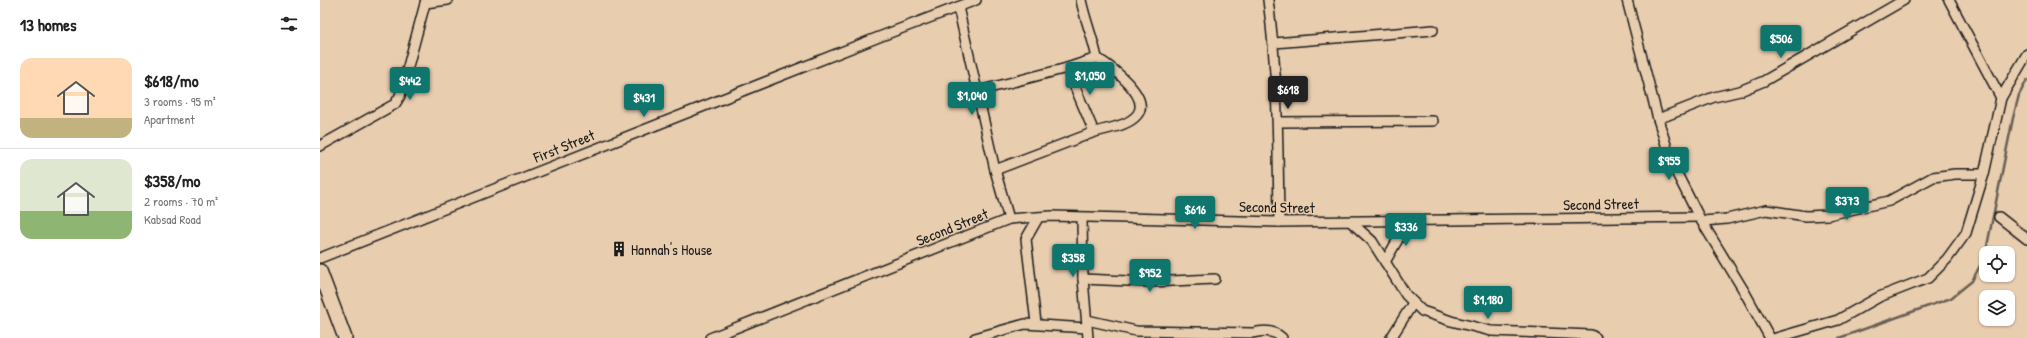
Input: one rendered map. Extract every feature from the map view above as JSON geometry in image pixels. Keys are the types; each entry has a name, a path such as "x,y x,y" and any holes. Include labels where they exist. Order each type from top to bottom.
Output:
{"street":[{"path":"320,146 395,104 400,96 426,2 448,0"},
{"name":"First Street","path":"320,258 976,0"},
{"path":"995,170 1094,132 1130,122 1138,115 1140,107 1138,100 1126,80 1097,58 1093,36 1083,11 1081,0"},
{"path":"1268,0 1274,43 1278,122 1279,222"},
{"path":"1627,0 1658,119 1672,164 1701,219 1770,338"},
{"path":"1658,119 1714,97 1740,91 1764,81 1904,0"},
{"path":"1949,0 2001,98"},
{"path":"958,7 995,170 1009,219"},
{"path":"1274,43 1433,30"},
{"path":"1776,338 1838,320 1879,297 1928,278 1952,253 1966,233 1984,174 2001,98 2027,54"},
{"path":"978,91 1067,68 1097,58"},
{"path":"1067,68 1094,132"},
{"path":"1278,122 1433,121"},
{"name":"Second Street","path":"710,338 731,334 1009,219 1082,218 1351,222 1726,219 1766,210 1806,216 1828,215 1889,201 1934,177 1955,174 1984,174"},
{"path":"1999,217 2027,240"},
{"path":"1036,323 1026,239 1038,218"},
{"path":"1082,218 1083,279 1088,338"},
{"path":"1385,262 1401,234 1413,221"},
{"path":"1351,222 1372,241 1413,303 1422,311 1451,321 1491,331 1592,335 1596,338"},
{"path":"320,271 345,338"},
{"path":"1083,279 1150,282 1215,278"},
{"path":"1391,338 1413,303"},
{"path":"975,338 1036,323 1087,324 1136,331 1238,333 1263,330 1278,336"}],"waterway":[{"path":"1839,338 1951,298 1972,281 1985,256 2013,118 2019,95 2027,80"}],"place":[{"name":"Hannah's House","path":"619,249"}]}
